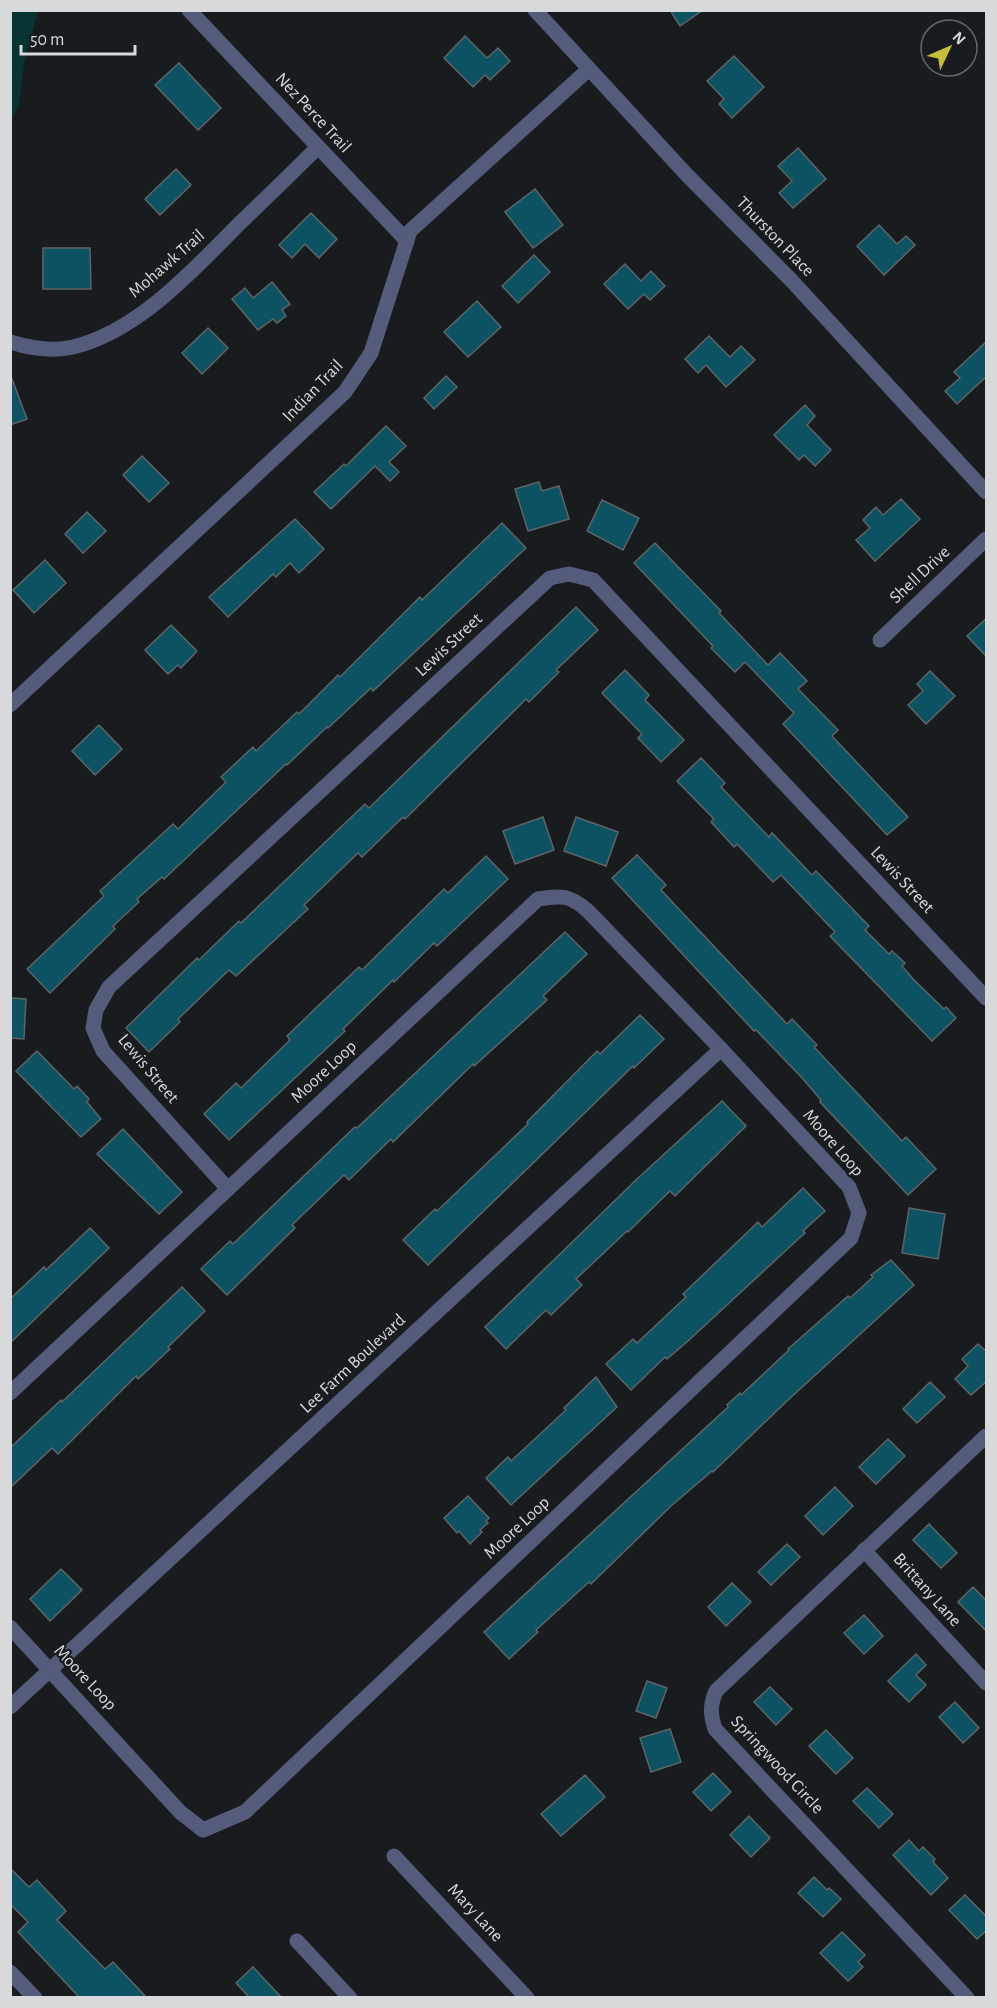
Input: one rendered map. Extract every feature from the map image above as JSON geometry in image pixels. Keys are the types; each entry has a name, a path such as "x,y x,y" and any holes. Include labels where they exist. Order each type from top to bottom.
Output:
{"street":[{"name":"Nez Perce Trail","path":"189,10 407,241"},
{"name":"Thurston Place","path":"535,10 686,174 791,280 987,492"},
{"name":"Indian Trail","path":"10,705 345,392 371,353 410,231 589,69"},
{"name":"Mohawk Trail","path":"10,342 45,349 73,347 128,323 190,273 318,147"},
{"name":"Shell Drive","path":"880,640 987,539"},
{"name":"Lewis Street","path":"228,1189 103,1051 93,1028 96,1010 109,987 550,578 569,574 593,580 987,998"},
{"name":"Moore Loop","path":"10,1393 538,899 556,896 574,899 721,1049 849,1187 859,1213 851,1238 246,1812 203,1830 180,1812 10,1627"},
{"name":"Lee Farm Boulevard","path":"10,1707 721,1049"},
{"name":"Springwood Circle","path":"967,1998 715,1729 711,1715 711,1702 716,1691 987,1436"},
{"name":"Brittany Lane","path":"864,1550 987,1683"},
{"name":"Mary Lane","path":"394,1856 527,1998"},
{"path":"297,1941 350,1998"},
{"path":"10,1972 34,1998"}],"shaded area":[{"path":"11,10 38,11 24,63 19,105 11,118"}],"building":[{"path":"670,10 703,10 680,26"},
{"path":"465,36 487,58 498,48 510,61 490,80 485,75 473,87 444,58"},
{"path":"734,56 764,87 732,118 719,104 724,99 707,81"},
{"path":"179,63 221,108 198,130 155,85"},
{"path":"798,148 826,179 793,208 779,193 792,181 778,166"},
{"path":"176,169 191,185 160,215 145,199"},
{"path":"535,189 563,225 533,248 505,212"},
{"path":"311,213 337,239 319,258 305,244 292,258 279,245"},
{"path":"879,225 897,244 906,236 915,245 884,275 857,246"},
{"path":"43,248 90,248 91,289 43,289"},
{"path":"534,255 550,272 518,303 502,286"},
{"path":"625,264 641,281 651,271 665,286 650,300 644,294 628,309 604,284"},
{"path":"272,282 290,304 282,310 286,316 277,323 273,319 258,330 232,299 245,288 253,298"},
{"path":"477,301 501,327 468,357 444,332"},
{"path":"208,328 228,348 202,374 182,353"},
{"path":"709,336 730,357 741,346 755,360 726,387 706,365 698,373 685,359"},
{"path":"987,341 987,376 957,404 945,391 960,378 954,372"},
{"path":"446,376 457,387 434,409 424,398"},
{"path":"10,379 12,379 27,419 10,425"},
{"path":"805,405 815,416 807,425 831,450 815,466 804,455 799,460 774,435"},
{"path":"386,426 406,446 389,462 399,472 390,481 375,466 331,509 314,492 344,464 346,466"},
{"path":"142,456 169,483 149,502 123,475"},
{"path":"539,482 542,491 559,486 569,519 528,531 515,489"},
{"path":"901,499 920,519 875,561 856,540 870,528 863,520 876,507 883,515"},
{"path":"602,500 639,518 623,550 587,531"},
{"path":"87,512 106,531 83,553 65,534"},
{"path":"295,519 324,549 299,573 290,563 276,577 273,574 228,617 209,597"},
{"path":"502,523 526,548 373,691 371,688 164,879 162,877 137,899 139,902 113,926 115,929 50,993 27,969 104,896 100,891 173,824 178,829 226,782 221,777 253,747 256,751 297,712 299,714 338,675 340,677 420,597 422,600"},
{"path":"655,543 721,611 719,613 768,665 780,653 807,681 798,689 838,730 832,736 908,817 887,835 783,724 794,713 745,662 735,672 634,563"},
{"path":"45,560 66,583 34,613 13,590"},
{"path":"576,607 598,630 556,670 559,672 529,702 526,699 405,819 403,817 362,857 358,853 304,905 308,909 236,976 229,970 178,1019 180,1022 149,1052 126,1028 197,958 199,960 239,921 241,923 365,804 369,808"},
{"path":"987,618 987,657 967,636"},
{"path":"171,625 197,651 181,668 178,665 168,674 145,650"},
{"path":"625,670 649,695 645,700 684,740 661,762 638,738 642,734 602,693"},
{"path":"930,671 955,696 926,724 908,705 923,691 917,684"},
{"path":"99,725 122,749 95,775 72,751"},
{"path":"701,758 725,783 721,787 769,837 772,833 812,875 816,871 869,926 865,930 889,954 892,951 905,963 902,966 914,980 956,1018 932,1041 830,936 835,932 781,875 773,882 737,844 734,847 711,822 714,819 677,781"},
{"path":"543,817 554,850 515,864 503,831"},
{"path":"576,817 618,832 606,866 564,851"},
{"path":"637,855 666,885 661,890 787,1024 792,1019 817,1045 814,1047 902,1141 906,1137 936,1169 908,1195 820,1102 821,1100 803,1079 756,1030 754,1031 612,878"},
{"path":"486,856 508,879 437,946 434,943 394,982 393,980 343,1029 345,1031 229,1140 204,1114 236,1083 241,1088 290,1040 287,1036 359,967 362,970 444,889 448,893"},
{"path":"565,932 587,954 543,996 547,1000 474,1066 473,1064 393,1142 391,1139 349,1180 344,1175 292,1225 295,1228 227,1295 201,1269 230,1241 233,1244"},
{"path":"10,998 26,999 24,1039 10,1038"},
{"path":"640,1015 664,1039 634,1068 633,1066 428,1265 403,1240 435,1209 437,1211 528,1124 527,1122 597,1051 600,1054"},
{"path":"37,1051 74,1089 77,1086 89,1099 87,1102 101,1119 81,1137 16,1071"},
{"path":"722,1101 746,1126 675,1196 670,1191 576,1279 582,1285 551,1315 546,1310 506,1349 485,1327 637,1179"},
{"path":"123,1129 182,1192 159,1214 97,1154"},
{"path":"803,1188 825,1211 803,1231 805,1233 688,1341 667,1359 665,1357 631,1390 606,1364 633,1339 637,1343 686,1297 683,1294 758,1222 762,1227"},
{"path":"909,1208 945,1214 938,1259 902,1253"},
{"path":"90,1228 109,1248 10,1343 10,1299 44,1267 46,1270"},
{"path":"891,1260 914,1285 713,1472 671,1506 591,1584 589,1582 536,1630 538,1632 509,1659 484,1632 788,1349 848,1296 850,1298 873,1277 871,1275"},
{"path":"182,1287 205,1311 168,1347 170,1349 138,1379 136,1376 58,1454 52,1448 10,1488 10,1448 61,1400 62,1402"},
{"path":"978,1344 987,1352 987,1381 971,1395 955,1379 968,1366 962,1359"},
{"path":"596,1377 617,1407 511,1505 486,1478 508,1457 511,1461 566,1410 564,1408"},
{"path":"930,1382 945,1397 917,1423 903,1409"},
{"path":"888,1439 905,1456 876,1484 859,1467"},
{"path":"835,1487 853,1506 823,1535 805,1516"},
{"path":"468,1496 489,1518 486,1521 488,1523 480,1530 482,1532 470,1544 444,1518"},
{"path":"929,1524 957,1553 941,1568 913,1540"},
{"path":"787,1544 800,1557 771,1585 758,1572"},
{"path":"61,1569 82,1590 50,1621 30,1599"},
{"path":"732,1583 751,1602 726,1626 708,1607"},
{"path":"973,1587 987,1601 987,1632 958,1602"},
{"path":"864,1615 883,1636 864,1654 844,1633"},
{"path":"916,1654 926,1665 916,1675 926,1685 909,1702 888,1681"},
{"path":"647,1681 667,1688 656,1718 636,1711"},
{"path":"770,1687 792,1709 776,1725 754,1702"},
{"path":"955,1702 979,1728 963,1743 939,1717"},
{"path":"670,1729 681,1762 651,1772 640,1738"},
{"path":"826,1730 853,1758 836,1774 809,1746"},
{"path":"713,1773 731,1792 711,1811 693,1792"},
{"path":"585,1775 605,1797 561,1836 541,1814"},
{"path":"867,1788 893,1814 879,1828 853,1801"},
{"path":"749,1816 770,1838 751,1857 730,1835"},
{"path":"909,1840 919,1851 923,1847 935,1859 933,1862 948,1878 931,1895 893,1855"},
{"path":"10,1868 29,1887 37,1880 66,1911 57,1920 105,1969 113,1962 147,1998 80,1998 18,1932 28,1922 10,1904"},
{"path":"814,1877 827,1890 829,1888 841,1899 823,1917 798,1893"},
{"path":"965,1895 987,1917 987,1930 977,1939 949,1910"},
{"path":"842,1932 865,1955 858,1962 863,1967 848,1981 820,1953"},
{"path":"253,1967 282,1998 250,1998 236,1983"}]}
